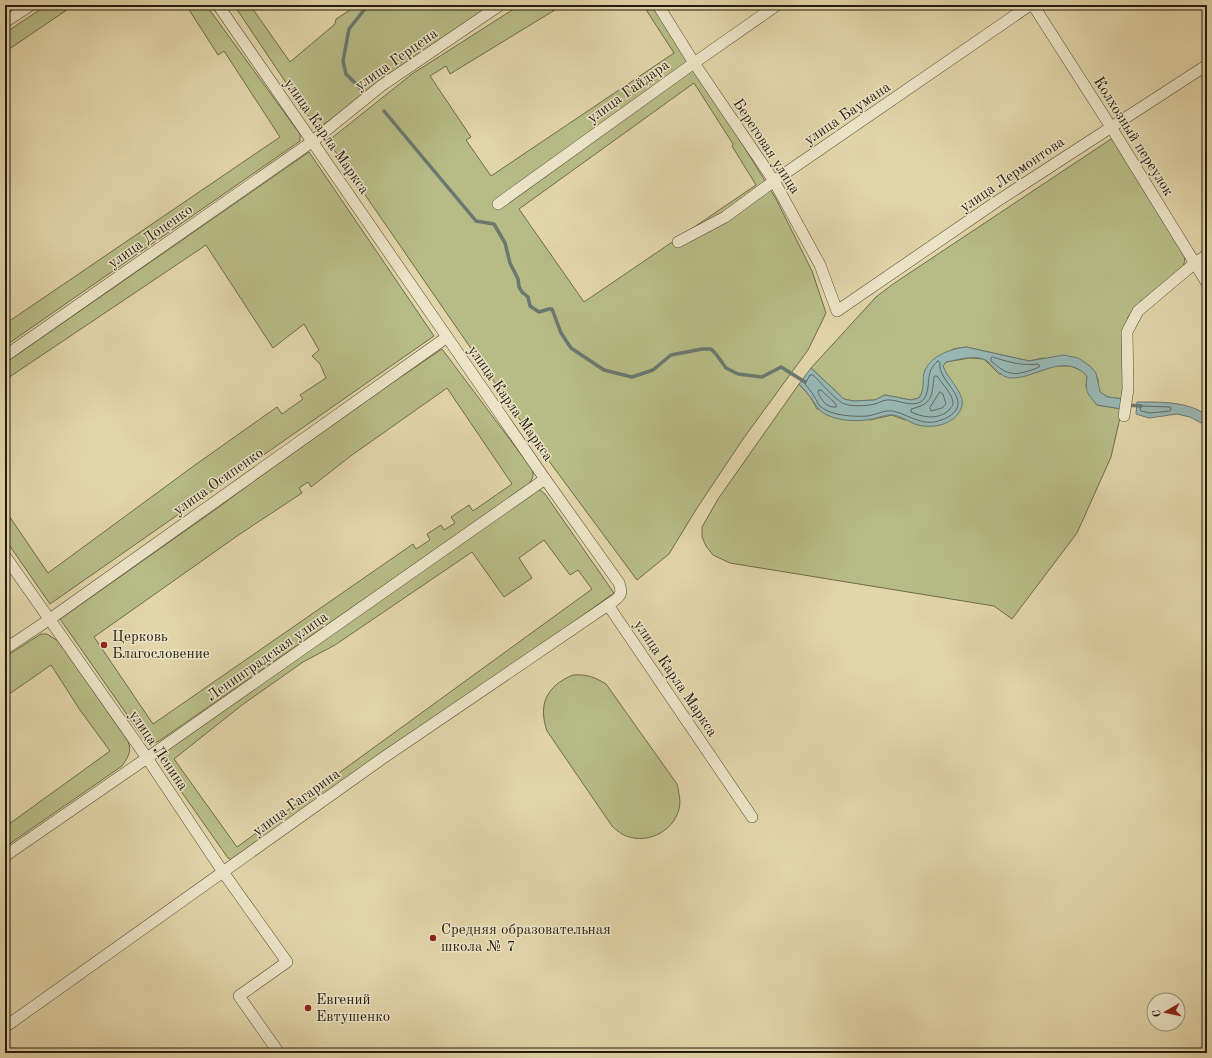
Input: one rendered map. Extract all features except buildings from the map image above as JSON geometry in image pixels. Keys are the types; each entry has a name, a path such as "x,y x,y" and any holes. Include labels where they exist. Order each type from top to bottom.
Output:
{"street":[{"path":"5,22 31,5"},
{"name":"улица Карла Маркса","path":"218,5 545,479 619,583 622,590 620,596 608,605 752,817"},
{"name":"улица Герцена","path":"313,141 381,86 500,5"},
{"name":"Береговая улица","path":"658,5 694,62 774,181 820,265 837,311"},
{"name":"улица Гайдара","path":"498,204 694,62 777,5"},
{"name":"Колхозный переулок","path":"1032,5 1111,127 1207,283"},
{"name":"улица Баумана","path":"678,242 725,218 774,181 1032,5"},
{"name":"улица Лермонтова","path":"837,311 990,206 1207,65"},
{"name":"улица Доценко","path":"5,356 313,141"},
{"path":"1124,416 1128,389 1127,332 1138,311 1195,263 1207,255"},
{"name":"улица Осипенко","path":"5,649 50,619 447,337"},
{"name":"Ленинградская улица","path":"5,856 545,479"},
{"name":"улица Ленина","path":"5,556 147,758 223,872 287,962 239,996 279,1053"},
{"name":"улица Гагарина","path":"5,1027 383,758 608,605"}],"green space":[{"path":"47,5 74,5 5,52 5,33"},
{"path":"186,5 206,5 300,134 300,141 5,346 5,324 280,137 224,51 218,55"},
{"path":"234,5 250,5 290,62 335,24 336,19 358,5 495,5 317,129"},
{"path":"520,5 563,5 450,74 446,66 430,76 471,137 466,140 491,176 674,53 643,5 651,5 702,78 776,199 812,271 826,313 808,350 743,439 697,508 669,554 637,580 543,453 328,141 412,74","holes":["694,83 733,144 732,146 756,185 584,302 519,209"]},
{"path":"1111,139 1117,142 1166,223 1185,258 1183,269 1139,303 1128,317 1122,345 1124,399 1108,397 1100,392 1098,388 1098,379 1090,366 1043,358 1029,361 966,347 953,349 925,370 924,391 919,398 911,400 885,395 875,400 853,401 844,399 811,368 876,297 893,284"},
{"path":"309,152 434,336 50,604 5,539 5,510 48,573 277,407 282,414 303,399 300,395 326,378 320,364 312,356 319,350 304,324 273,348 206,245 5,380 5,363"},
{"path":"442,349 532,469 533,477 526,487 159,741 149,743 144,739 60,619 219,507 331,424","holes":["447,388 512,484 473,511 469,505 451,517 455,523 444,530 441,525 427,534 430,540 416,549 413,544 153,724 94,637 240,534 302,493 299,488 308,482 311,487 352,455"]},
{"path":"970,358 984,359 999,374 1025,376 1054,366 1071,366 1082,371 1087,376 1086,387 1097,405 1122,409 1111,457 1077,533 1012,619 994,606 730,563 713,555 706,546 702,537 702,527 718,499 799,384 811,398 817,409 870,420 892,415 905,420 962,405 959,394 947,376 943,366 946,362"},
{"path":"538,490 545,494 614,593 268,841 234,861 228,858 164,767 162,759 165,751","holes":["544,540 570,575 578,570 592,589 237,847 174,759 242,705 303,662 335,645 472,552 504,597 532,578 519,558"]},
{"path":"41,634 47,634 58,641 128,741 128,757 122,766 5,847 5,827 110,751 80,710 51,665 5,697 5,657"},
{"path":"573,675 590,676 606,684 677,784 680,803 679,809 671,825 664,831 648,838 639,839 622,834 613,827 547,731 543,713 546,697 556,685"}],"water":[{"path":"966,347 1029,361 1064,355 1078,358 1090,366 1096,373 1100,392 1108,397 1124,399 1122,409 1097,405 1088,392 1086,386 1087,376 1078,369 1069,366 1060,366 1023,377 1008,378 1000,373 990,363 979,358 964,358 946,362 943,366 961,396 962,406 955,417 950,421 938,425 918,425 893,415 861,420 843,420 832,417 819,410 799,384 811,368 844,399 853,401 875,400 885,395 911,400 919,398 923,387 925,370 932,360 948,351"},
{"path":"1137,402 1173,403 1191,407 1207,415 1207,426 1190,417 1177,414 1149,418 1136,414"}],"waterway":[{"path":"362,90 346,74 343,61 349,29 368,5"},
{"path":"384,111 476,221 494,224 505,243 510,263 518,279 519,287 528,297 530,306 539,312 552,309 561,333 571,348 604,370 632,377 653,370 671,355 702,349 711,349 726,368 738,374 762,377 781,367 805,382"},
{"path":"1127,405 1141,406"}],"place":[{"name":"Церковь Благословение","path":"104,645"},
{"name":"Средняя образовательная школа № 7","path":"433,938"},
{"name":"Евгений Евтушенко","path":"308,1008"}]}
